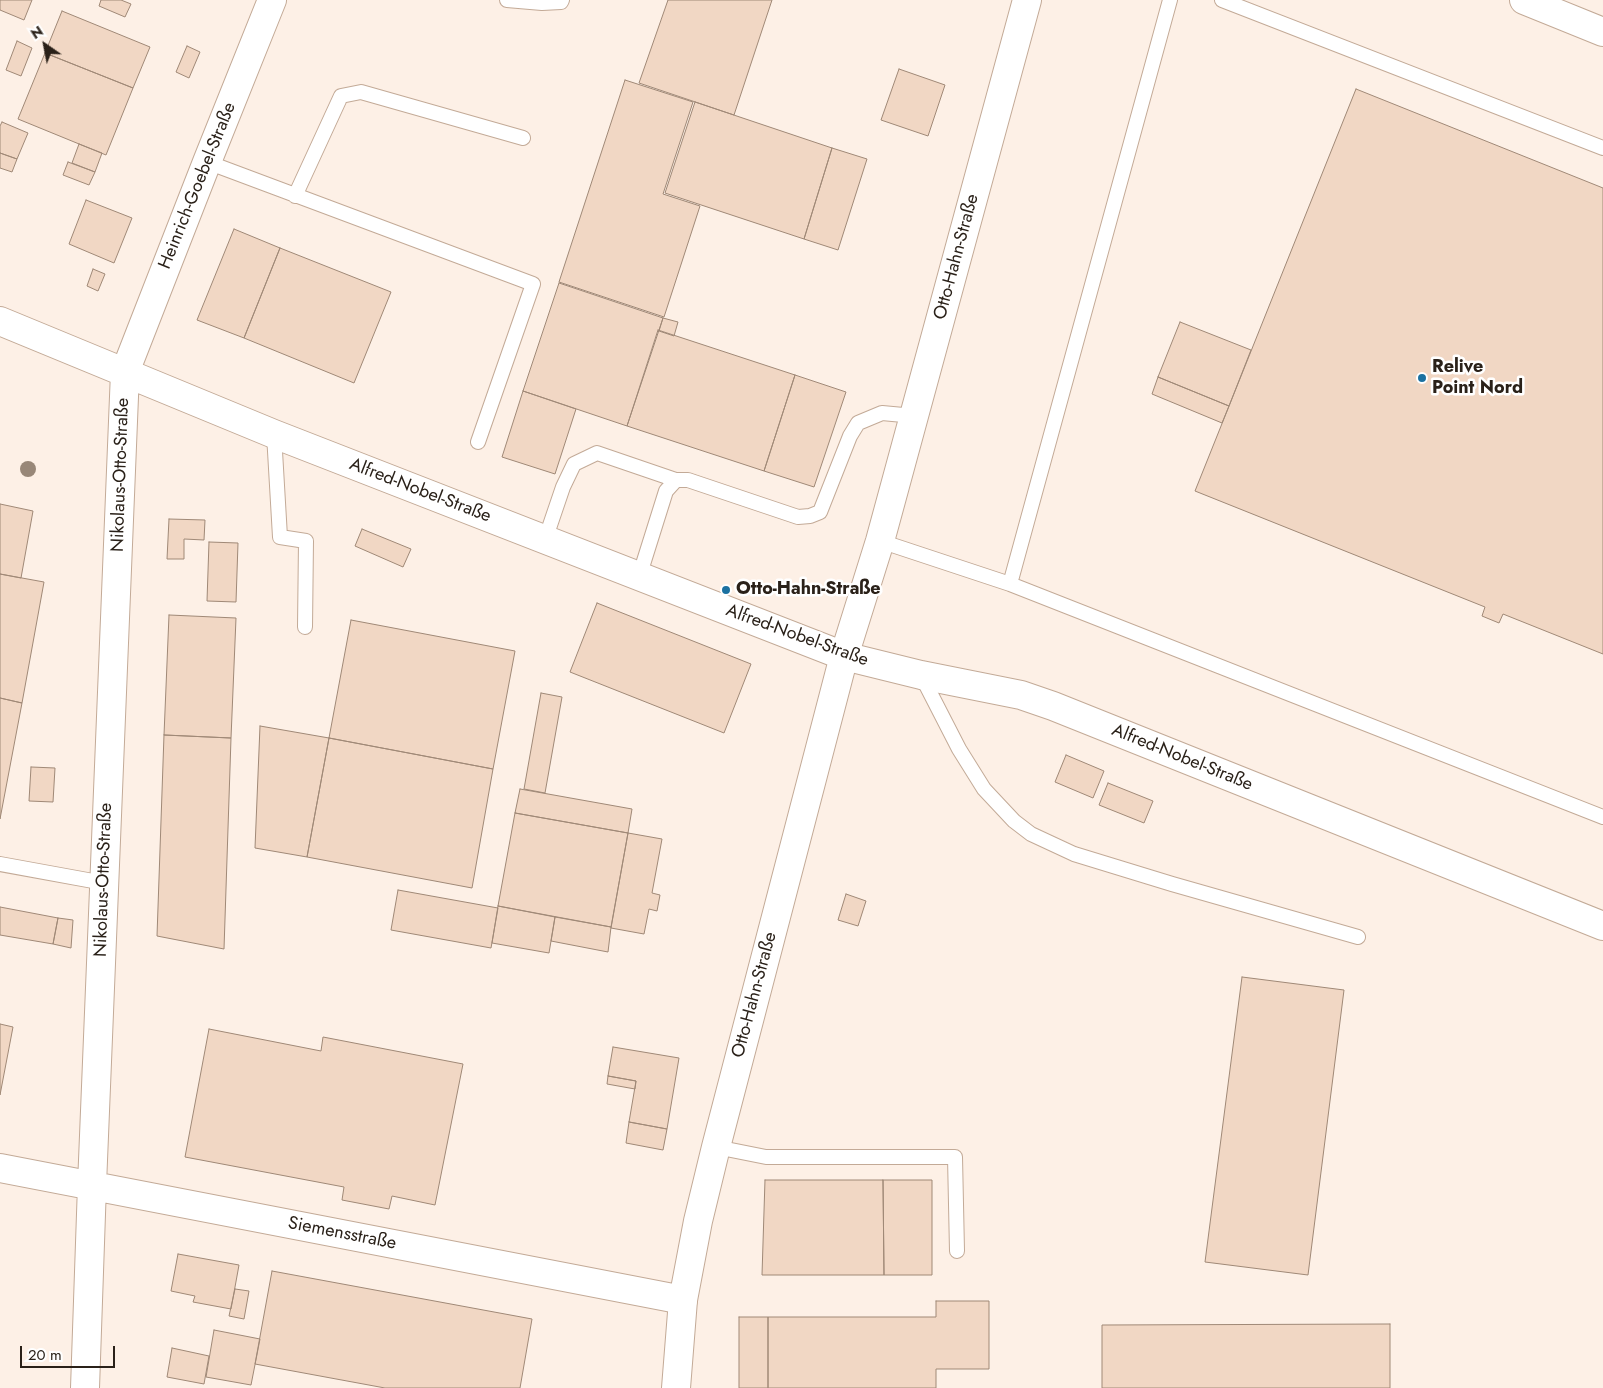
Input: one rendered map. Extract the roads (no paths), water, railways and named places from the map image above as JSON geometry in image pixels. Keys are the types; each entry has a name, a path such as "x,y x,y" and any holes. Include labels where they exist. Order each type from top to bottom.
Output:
{"street":[{"name":"Heinrich-Goebel-Straße","path":"125,372 272,0"},
{"name":"Otto-Hahn-Straße","path":"676,1388 683,1300 698,1221 716,1147 844,656 880,541 1027,0"},
{"path":"1524,0 1603,32"},
{"name":"Alfred-Nobel-Straße","path":"0,321 274,434 844,656 921,675 1012,693 1053,706 1603,926"},
{"name":"Nikolaus-Otto-Straße","path":"85,1388 125,372"},
{"name":"Siemensstraße","path":"0,1168 683,1300"}],"lane":[{"path":"507,0 542,3 561,2 562,0"},
{"path":"1010,584 1170,0"},
{"path":"1222,0 1603,148"},
{"path":"295,196 341,96 361,92 523,138"},
{"path":"207,162 533,284 478,442"},
{"path":"545,540 563,488 574,464 597,453 676,480 688,480 798,516 810,516 820,512 850,436 858,423 882,413 914,416"},
{"path":"274,434 280,537 306,541 305,627"},
{"path":"638,577 666,491 676,480"},
{"path":"880,541 1010,584 1603,817"},
{"path":"921,675 955,742 984,788 1014,821 1031,834 1074,854 1358,937"},
{"path":"0,864 104,883"},
{"path":"716,1147 766,1157 954,1157 957,1251"}],"place":[{"name":"Relive Point Nord","path":"1422,378"},
{"name":"Otto-Hahn-Straße","path":"726,590"}]}
